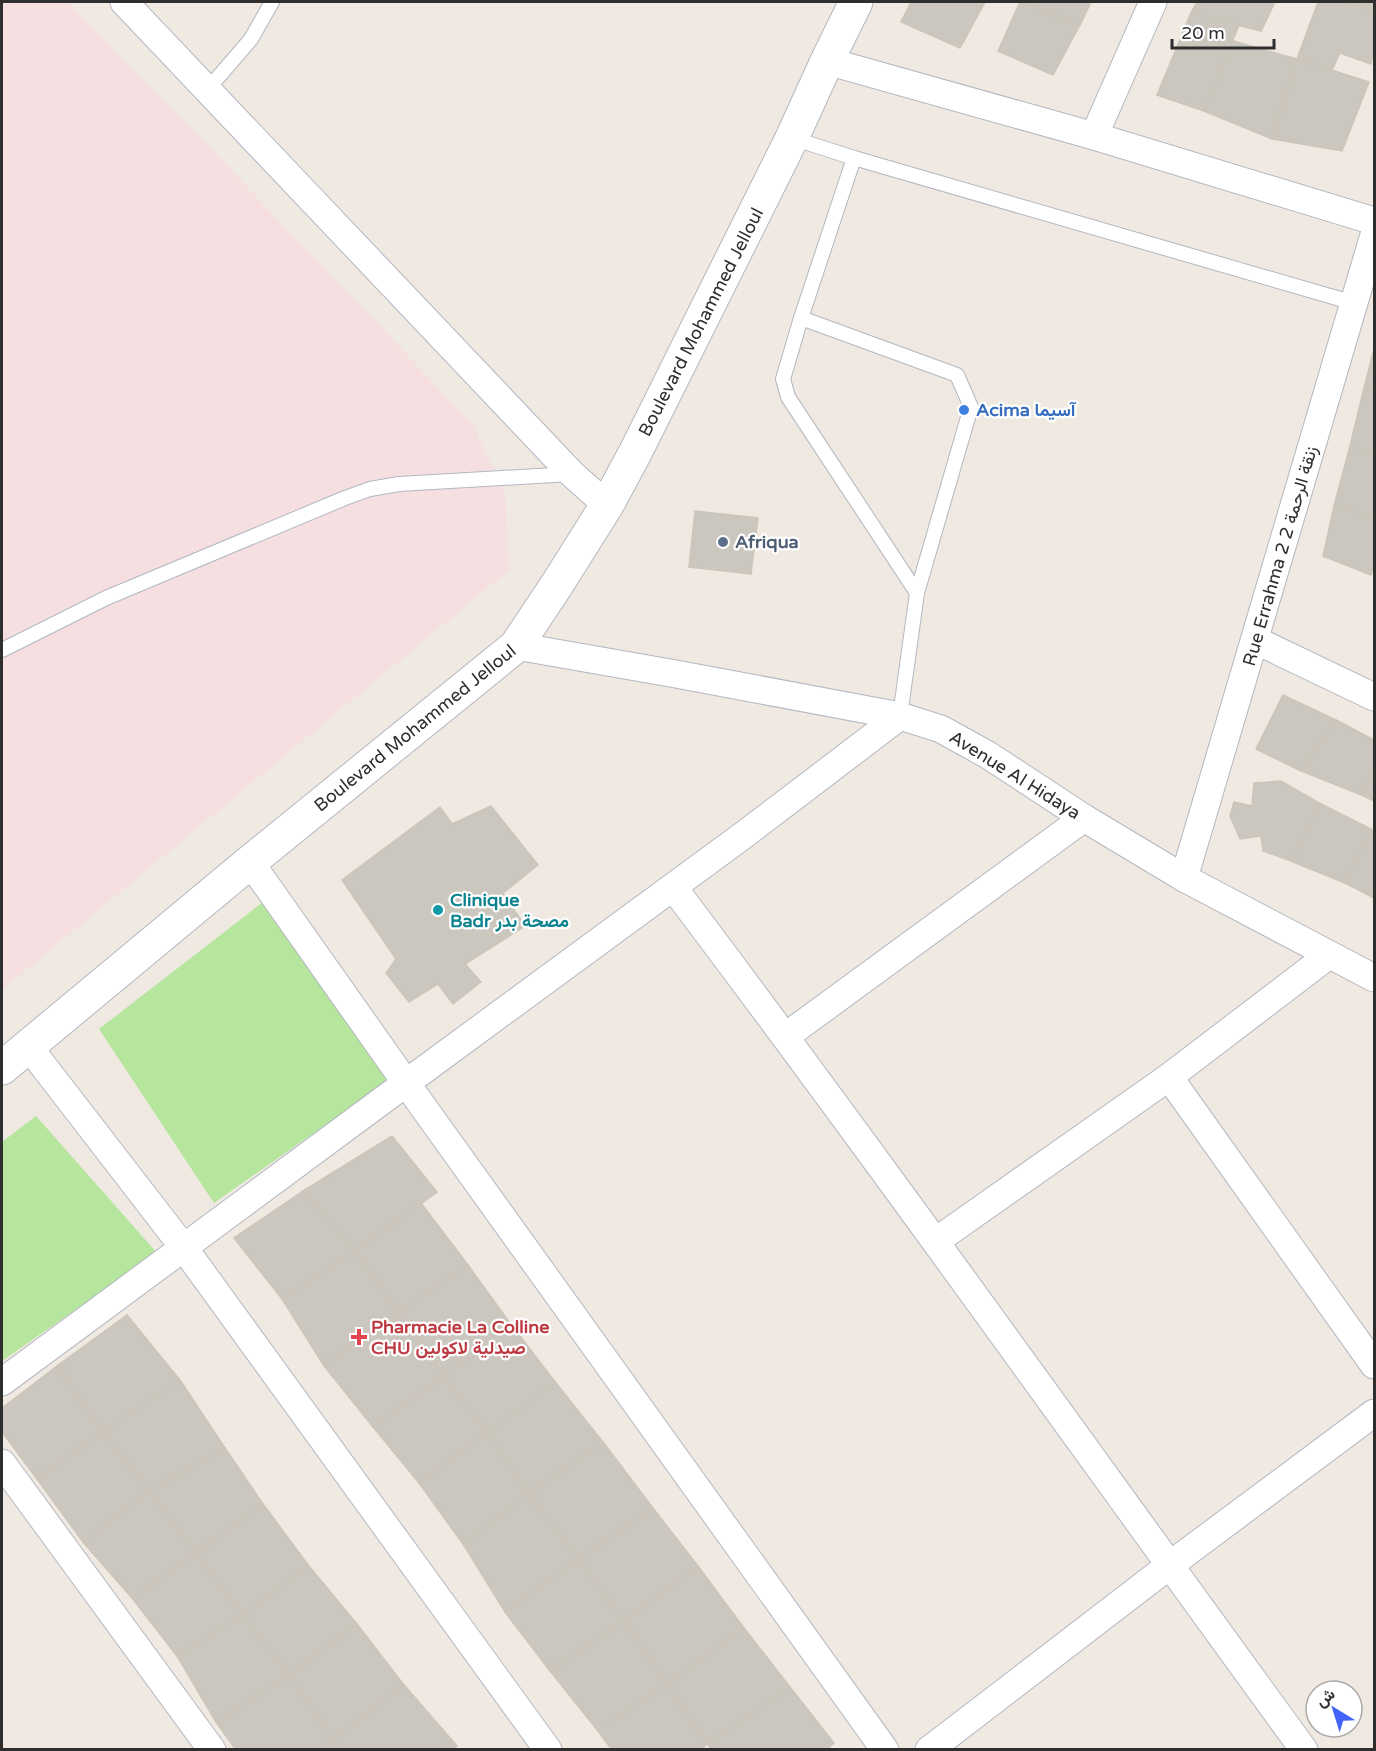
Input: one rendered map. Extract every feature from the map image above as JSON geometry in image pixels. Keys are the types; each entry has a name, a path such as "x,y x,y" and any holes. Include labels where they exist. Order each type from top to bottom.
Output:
{"street":[{"path":"124,2 572,474 607,505"},
{"name":"Boulevard Mohammed Jelloul","path":"2,1068 250,862 516,646 607,505 636,453 792,138 856,2"},
{"path":"1095,136 1153,2"},
{"path":"827,61 1095,136 1374,221"},
{"name":"Rue Errahma 2 2 زنقة الرحمة","path":"1184,878 1374,235"},
{"path":"1255,640 1374,697"},
{"name":"Avenue Al Hidaya","path":"516,646 900,716 941,729 988,755 1084,818 1184,878 1374,978"},
{"path":"2,1382 673,887 900,716"},
{"path":"786,1036 1084,818"},
{"path":"250,862 885,1749"},
{"path":"673,887 786,1036 1304,1749"},
{"path":"936,1241 1169,1077 1329,955"},
{"path":"28,1046 184,1248 548,1749"},
{"path":"1169,1077 1374,1365"},
{"path":"929,1749 1374,1413"},
{"path":"2,1463 212,1749"}],"lane":[{"path":"208,89 251,39 272,2"},
{"path":"792,138 1354,303"},
{"path":"854,158 783,379 788,397 917,593"},
{"path":"801,318 957,375 971,407 917,593 900,716"},
{"path":"2,650 106,598 370,489 399,484 572,474"}],"shaded area":[{"path":"2,2 67,2 209,147 472,423 505,493 509,570 2,990"}],"green space":[{"path":"263,902 388,1081 214,1203 99,1029"},
{"path":"36,1116 157,1253 2,1361 2,1142"}],"building":[{"path":"911,2 985,2 960,48 901,22"},
{"path":"1020,2 1080,25 1053,75 998,51"},
{"path":"1024,2 1091,2 1080,25"},
{"path":"1197,2 1275,2 1261,31 1191,13"},
{"path":"1318,2 1347,2 1374,11 1374,51 1371,64 1340,53 1332,70 1297,59"},
{"path":"1347,2 1374,2 1374,11"},
{"path":"1191,13 1239,25 1204,111 1157,95"},
{"path":"1233,41 1297,59 1272,139 1204,111"},
{"path":"1297,59 1369,82 1342,151 1272,139"},
{"path":"1374,349 1374,392 1364,388"},
{"path":"1364,388 1374,392 1374,453 1350,446"},
{"path":"1350,446 1374,453 1374,518 1334,506"},
{"path":"1334,506 1374,518 1374,565 1371,575 1323,556"},
{"name":"Afriqua","path":"695,511 758,518 751,574 689,567"},
{"path":"1283,695 1336,720 1301,771 1256,749"},
{"path":"1336,720 1374,740 1374,766 1364,796 1301,771"},
{"path":"1374,766 1374,801 1364,796"},
{"path":"1281,781 1321,804 1291,861 1263,851 1261,836 1240,839 1230,816 1234,802 1252,806 1254,783"},
{"path":"1321,804 1371,829 1345,883 1291,861"},
{"name":"Clinique Badr مصحة بدر","path":"491,806 538,865 503,893 525,926 465,964 481,982 453,1004 438,984 409,1002 386,973 396,959 342,880 440,807 452,824"},
{"path":"1371,829 1374,831 1374,898 1345,883"},
{"path":"392,1136 437,1192 355,1251 303,1191"},
{"path":"303,1191 355,1251 282,1299 234,1238"},
{"path":"421,1203 468,1265 398,1312 355,1251"},
{"path":"355,1251 398,1312 324,1366 282,1299"},
{"path":"468,1265 510,1323 443,1377 398,1312"},
{"path":"398,1312 443,1377 373,1427 324,1366"},
{"path":"127,1315 180,1380 102,1432 57,1366"},
{"path":"510,1323 556,1383 487,1432 443,1377"},
{"path":"57,1366 102,1432 37,1479 2,1432 2,1408"},
{"path":"443,1377 487,1432 419,1483 373,1427"},
{"path":"180,1380 225,1448 149,1491 102,1432"},
{"path":"556,1383 603,1442 528,1494 487,1432"},
{"path":"102,1432 149,1491 83,1542 37,1479"},
{"path":"487,1432 528,1494 463,1544 419,1483"},
{"path":"603,1442 653,1508 578,1559 528,1494"},
{"path":"225,1448 263,1504 196,1553 149,1491"},
{"path":"149,1491 196,1553 132,1598 83,1542"},
{"path":"528,1494 578,1559 505,1612 463,1544"},
{"path":"263,1504 309,1566 242,1615 196,1553"},
{"path":"653,1508 698,1566 624,1621 578,1559"},
{"path":"196,1553 242,1615 177,1656 132,1598"},
{"path":"578,1559 624,1621 550,1671 505,1612"},
{"path":"309,1566 357,1624 289,1675 242,1615"},
{"path":"698,1566 744,1628 667,1684 624,1621"},
{"path":"242,1615 289,1675 216,1722 177,1656"},
{"path":"624,1621 667,1684 598,1731 550,1671"},
{"path":"357,1624 404,1685 333,1740 289,1675"},
{"path":"744,1628 790,1687 707,1744 667,1684"},
{"path":"289,1675 333,1740 319,1750 236,1750 216,1722"},
{"path":"667,1684 707,1744 700,1750 612,1750 598,1731"},
{"path":"404,1685 457,1746 452,1750 340,1750 333,1740"},
{"path":"790,1687 834,1743 826,1750 712,1750 707,1744"},
{"path":"333,1740 340,1750 319,1750"}],"place":[{"name":"Acima آسيما","path":"964,410"},
{"name":"Afriqua","path":"723,542"},
{"name":"Clinique Badr مصحة بدر","path":"438,910"},
{"name":"Pharmacie La Colline CHU صيدلية لاكولين","path":"359,1337"}]}
